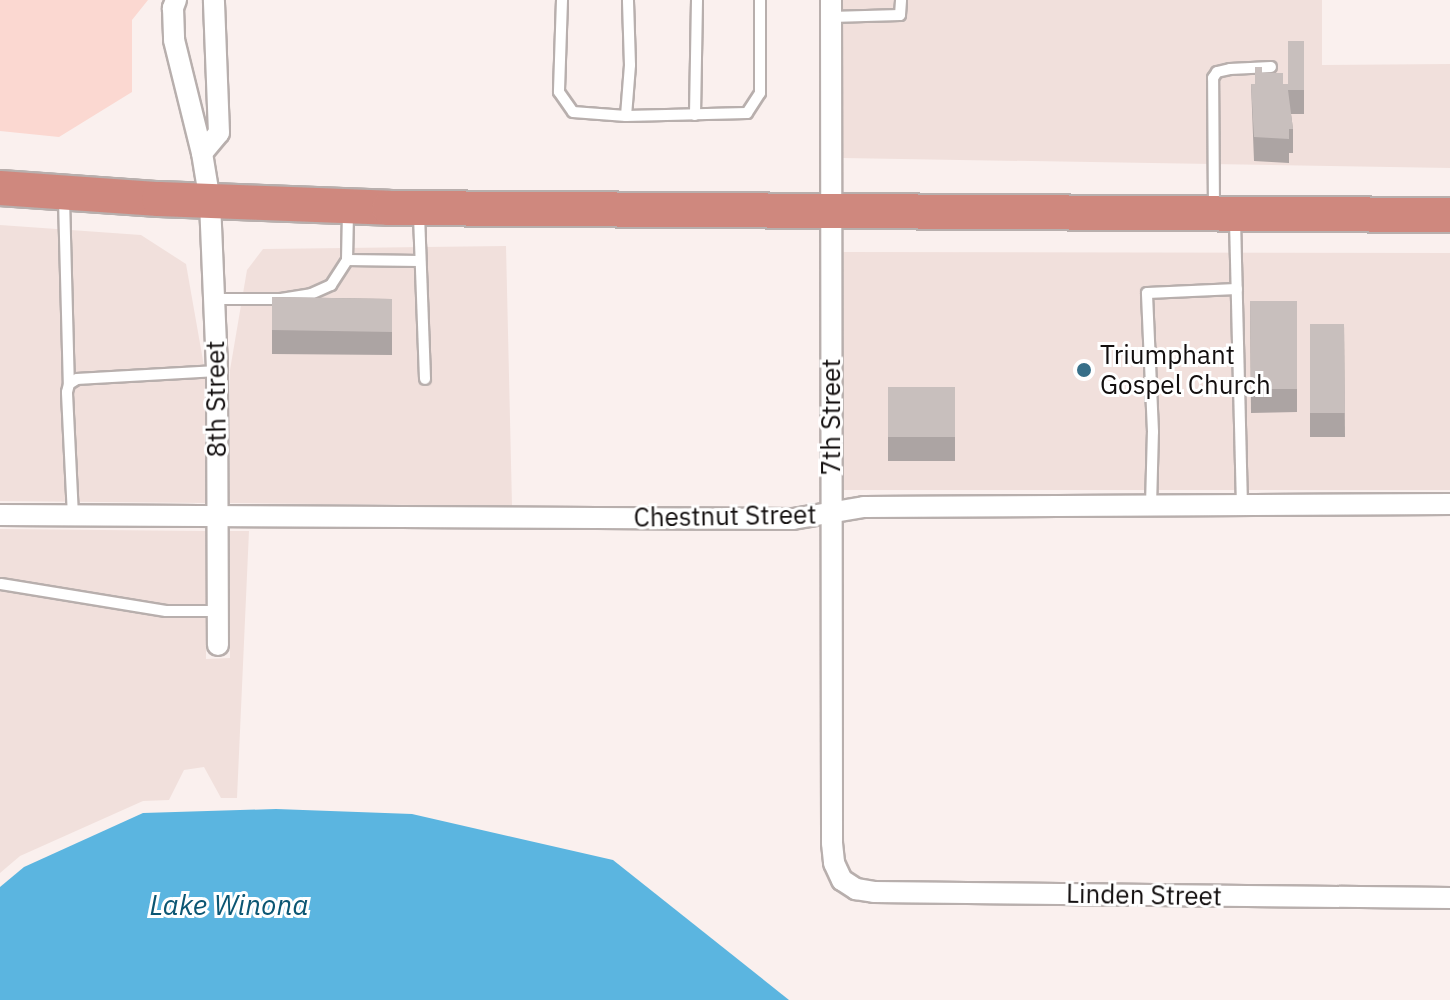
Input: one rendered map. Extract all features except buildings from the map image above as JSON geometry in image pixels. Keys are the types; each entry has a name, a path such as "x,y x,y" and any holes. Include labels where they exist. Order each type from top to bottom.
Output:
{"highway":[{"path":"0,188 348,208 830,214 1450,215"}],"street":[{"name":"8th Street","path":"176,0 173,8 174,40 202,153 210,202 217,371 218,645"},
{"path":"202,153 219,133 214,0"},
{"name":"7th Street","path":"831,8 832,843 834,863 842,880"},
{"name":"Chestnut Street","path":"0,515 793,519 864,507 1450,504"},
{"name":"Linden Street","path":"842,880 856,889 874,892 1450,898"}],"lane":[{"path":"562,0 559,92 573,112 626,116 747,113 760,93 760,0"},
{"path":"626,116 630,65 628,0"},
{"path":"695,115 697,0"},
{"path":"831,8 900,15 901,0"},
{"path":"1242,506 1237,289 1224,214 1213,78 1217,72 1230,69 1271,67"},
{"path":"64,194 67,392 73,516"},
{"path":"214,299 281,299 311,294 331,285 347,260 348,208"},
{"path":"419,209 425,379"},
{"path":"347,260 420,261"},
{"path":"1151,506 1153,432 1147,293 1237,289"},
{"path":"69,384 77,379 217,371"},
{"path":"1,584 166,611 218,611"}],"shaded area":[{"path":"0,0 148,0 132,20 132,92 59,137 0,131"},
{"path":"843,0 1322,0 1322,65 1450,64 1450,168 843,158"},
{"path":"0,225 141,235 186,264 205,372 206,503 0,501"},
{"path":"506,246 512,506 230,503 230,370 247,270 263,249"},
{"path":"843,252 1450,253 1450,490 844,490"},
{"path":"0,529 206,531 206,659 230,658 230,531 249,531 237,798 221,798 204,767 184,770 169,800 143,801 20,856 0,873"}],"water":[{"name":"Lake Winona","path":"276,809 412,814 613,860 789,1000 0,1000 0,887 24,867 143,813"}],"place":[{"name":"Triumphant Gospel Church","path":"1084,370"}]}
